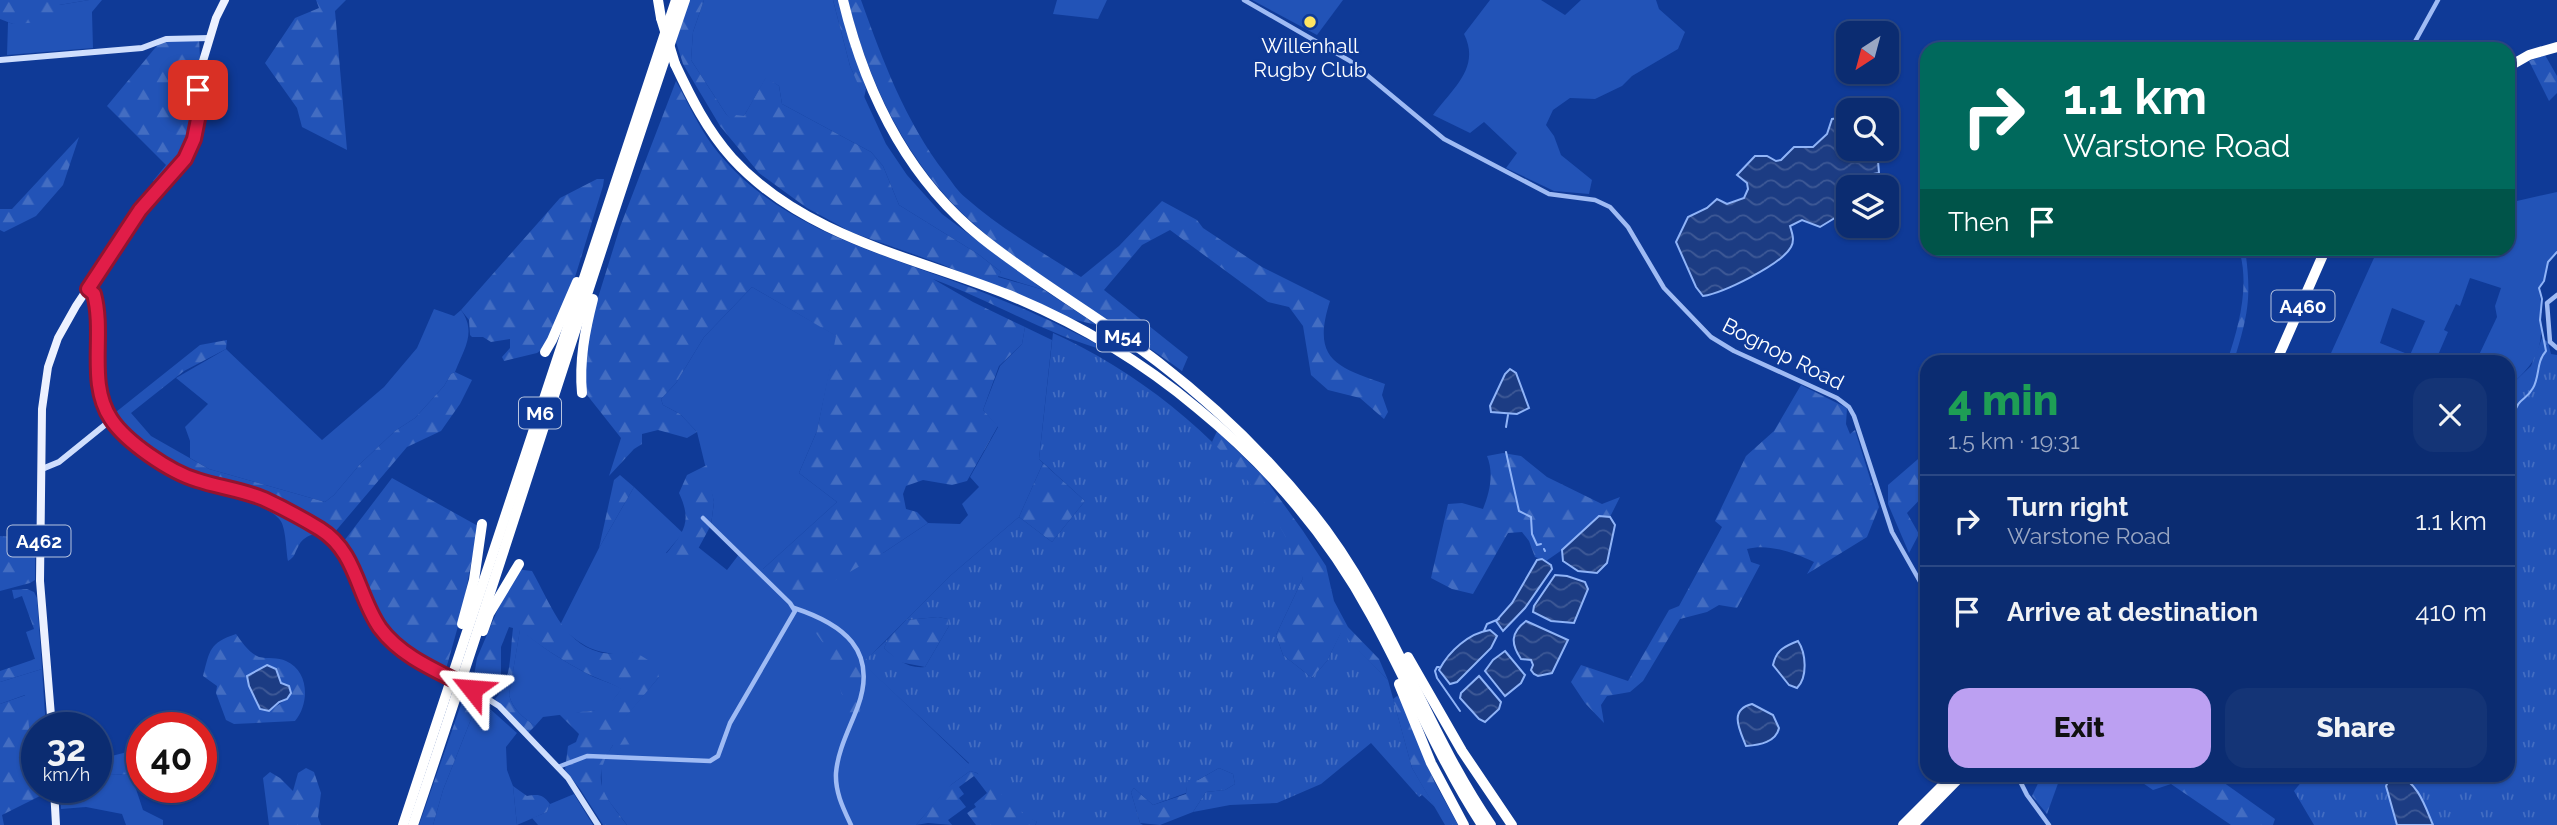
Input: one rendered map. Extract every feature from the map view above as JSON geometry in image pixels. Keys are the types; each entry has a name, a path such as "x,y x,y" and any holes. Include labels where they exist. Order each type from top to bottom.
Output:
{"highway":[{"name":"M54","path":"658,0 675,64 695,106 713,134 745,170 774,196 818,223 850,238 1010,296 1058,318 1118,351 1195,406 1252,457 1305,516 1346,573 1383,637 1443,760 1482,825"},
{"name":"M6","path":"610,215 676,0"},
{"name":"M6","path":"403,825 441,724 610,215 685,0"},
{"name":"M54","path":"843,0 862,63 888,125 934,192 966,225 1002,253 1100,319 1202,396 1259,452 1312,512 1359,580 1391,637 1452,761 1492,825"},
{"path":"2515,62 2557,47"},
{"path":"545,352 610,215"},
{"path":"582,393 580,374 585,331 610,215"},
{"name":"A460","path":"2279,355 2322,256"},
{"path":"441,724 474,580 482,524"},
{"path":"441,724 489,614 519,564"},
{"name":"M54","path":"1346,573 1391,664 1431,762 1464,825"},
{"path":"1359,580 1377,604 1466,758 1512,825"},
{"name":"M6","path":"412,825 441,724"},
{"path":"1903,825 1946,782"},
{"path":"1913,825 1955,782"}],"main road":[{"name":"A462","path":"51,712 40,586 41,409 48,367 62,329 88,289 140,210 173,175 190,149 199,116 199,82 210,38 225,0"},
{"path":"55,803 56,825"}],"street":[{"name":"Bognop Road","path":"1244,0 1350,61 1444,139 1549,194 1595,200 1610,207 1633,234 1664,288 1711,337 1734,351 1837,398 1849,407 1892,532 1920,582"},
{"path":"2415,42 2438,0"},
{"path":"0,60 142,48 166,39 210,38"},
{"path":"88,289 94,294 99,327 97,383 101,401 111,420 134,442 182,475 262,498 323,531 343,550 378,625 391,642 408,655 499,706 578,791 598,825"},
{"path":"2557,295 2548,301 2547,314 2550,342 2557,348"},
{"path":"42,469 59,462 111,420"},
{"path":"703,518 794,608 842,631 859,653 864,668 862,692 836,771 839,798 850,825"},
{"path":"557,767 587,756 710,761 718,756 724,735 794,615 794,608"},
{"path":"2020,782 2049,825"}],"green space":[{"path":"0,0 89,0 59,5 57,21 13,24 0,19"},
{"path":"102,0 92,12 93,48 7,55 8,22 13,24 59,5"},
{"path":"316,0 346,0 335,11 347,150 302,127 297,108 265,63 295,18 319,8"},
{"path":"689,0 704,0 693,32 691,60 732,119 736,115 744,116 766,77 779,86 782,104 871,152 883,166 899,205 978,254 1001,272 998,277 1044,290 1097,325 1071,319 941,264 851,232 807,208 759,173 720,126 683,64 676,42"},
{"path":"704,0 833,0 850,66 886,144 907,175 942,214 1044,290 998,276 1001,272 978,254 899,205 883,166 871,152 782,104 779,86 766,78 744,116 732,120 691,60 693,32"},
{"path":"833,0 839,0 866,89 864,98 850,66"},
{"path":"848,0 861,0 896,90 931,153 963,196 993,220 1081,277 1119,246 1162,201 1197,220 1203,228 1262,267 1330,301 1325,321 1326,349 1341,366 1385,384 1382,395 1388,412 1384,419 1360,398 1328,390 1311,375 1303,326 1289,307 1268,302 1170,230 1142,245 1104,290 1188,357 1182,371 998,245 951,201 911,150 894,122 867,62"},
{"path":"1057,0 1107,0 1098,19 1053,14"},
{"name":"Willenhall Rugby Club","path":"1252,0 1343,0 1317,35"},
{"path":"1490,0 1541,0 1565,15 1581,0 1656,0 1659,9 1685,32 1678,49 1632,76 1622,86 1595,99 1570,98 1553,110 1546,125 1554,136 1561,155 1592,180 1589,194 1554,191 1506,168 1517,153 1484,122 1470,133 1433,115 1456,87 1467,68 1469,57 1464,34"},
{"path":"199,39 194,122 184,154 159,182 153,181 166,165 107,106 160,42"},
{"path":"2545,55 2557,76 2557,93 2549,101 2529,61"},
{"path":"676,81 713,146 737,173 764,196 794,216 860,247 1019,307 1111,352 1065,337 933,279 1025,327 1022,344 999,366 983,410 998,426 967,481 952,485 923,480 906,486 903,494 906,509 917,512 928,523 883,553 795,603 763,577 763,569 837,502 799,473 817,431 836,336 752,287 704,337 676,383 661,399 663,405 680,414 697,432 687,438 658,430 642,434 642,444 609,476 621,438 587,395 583,373 587,333 620,227"},
{"path":"79,137 63,185 36,216 4,232 0,230 0,209 12,209"},
{"path":"597,179 604,179 603,186 576,274 544,348 537,353 504,361 502,357 510,348 510,339 491,342 483,337 472,337 469,320 461,310 560,198"},
{"path":"2557,192 2557,252 2549,260 2544,281 2539,288 2542,313 2539,347 2536,356 2515,381 2515,355 2479,355 2497,317 2495,306 2501,288 2470,278 2460,306 2456,304 2444,330 2448,332 2438,355 2410,355 2330,355 2375,256 2515,256 2515,201","holes":["2392,308 2425,321 2410,355 2380,343"]},
{"path":"2240,256 2246,256 2247,306 2236,355 2229,355 2242,306"},
{"path":"752,287 837,336 817,431 799,473 837,502 763,569 883,553 928,523 960,524 968,515 962,504 979,487 970,477 998,427 983,410 1000,366 1022,344 1025,327 1052,340 1039,459 1043,463 1019,517 950,576 863,663 969,764 916,825 627,825 602,792 601,763 613,745 618,725 659,677 632,652 610,653 592,649 576,640 560,625 634,487 683,533 666,553 691,560 698,547 727,570 740,553 711,525 714,502 697,432 680,414 663,405 661,399 676,383 704,337"},
{"path":"434,309 454,316 461,310 466,318 469,333 455,372 415,418 395,431 325,502 209,469 190,458 190,441 185,427 208,404 176,378 226,349 322,440 384,387 417,348"},
{"path":"1053,333 1086,349 1152,391 1214,443 1241,472 1284,534 1303,578 1276,635 1283,655 1312,678 1327,661 1341,632 1388,680 1412,768 1435,807 1422,795 1419,797 1371,743 1321,784 1277,803 1230,805 1193,812 1206,792 1225,790 1235,784 1233,774 1219,768 1198,780 1188,780 1186,793 1153,805 1134,788 1131,792 1140,823 1143,825 1035,825 1037,822 1027,817 977,773 970,771 948,787 969,763 862,663 888,639 884,648 893,656 908,665 925,667 949,626 948,619 938,617 906,620 950,576 1019,517 1052,542 1085,501 1039,459"},
{"path":"2542,338 2548,342 2551,354 2557,355 2557,825 2314,825 2294,791 2301,782 2515,782 2515,381 2531,366"},
{"path":"227,340 226,349 184,371 131,413 151,436 209,469 325,502 395,431 415,418 444,386 451,374 455,372 472,380 460,404 441,431 407,447 334,533 313,534 305,538 288,561 284,528 273,513 176,479 145,459 109,426 116,412 200,345"},
{"path":"1801,385 1847,408 1846,424 1850,434 1855,430 1879,507 1867,537 1807,574 1814,562 1773,548 1747,549 1751,562 1760,565 1737,608 1719,605 1707,612 1680,619 1643,681 1630,692 1607,696 1601,705 1604,723 1585,703 1571,682 1581,665 1628,681 1669,610 1679,606 1722,527 1715,521 1746,456 1774,431"},
{"path":"1217,431 1264,477 1303,531 1326,566 1334,601 1348,627 1379,659 1388,680 1341,633 1327,661 1312,678 1283,655 1276,635 1303,578 1212,442"},
{"path":"1503,453 1521,456 1547,477 1602,504 1620,497 1610,517 1599,516 1546,561 1535,557 1522,532 1508,533 1473,594 1452,589 1431,578 1448,504 1462,503 1483,509 1490,482 1487,456"},
{"path":"1920,457 1920,499 1907,513 1919,534 1909,553 1888,504 1888,485"},
{"path":"1043,463 1085,501 1052,542 1019,517"},
{"path":"707,465 714,502 711,525 692,560 671,560 666,554 682,532 686,519 679,493 687,475"},
{"path":"620,475 634,487 599,548 614,480"},
{"path":"392,478 478,526 462,612 446,669 419,656 394,638 373,605 344,541"},
{"path":"0,536 35,539 35,580 0,591"},
{"path":"515,569 532,571 558,619 575,639 586,647 603,653 635,653 656,665 659,677 619,725 637,733 642,744 613,745 602,769 602,787 606,796 627,825 603,825 565,770 568,746 576,742 579,734 559,714 602,708 615,698 621,689 569,663 520,630 509,695 516,709 535,726 528,733 495,699 505,684 509,666 513,628 509,627 501,647 501,674 496,689 485,691 473,682 477,658"},
{"path":"27,589 34,592 37,598 42,669 0,682 0,671 35,659 26,632 34,629 22,596 14,599 12,590"},
{"path":"801,612 834,631 856,653 864,682 863,700 857,720 850,716 823,643"},
{"path":"938,617 948,619 949,626 925,667 899,662 884,648 888,639 906,620"},
{"path":"520,629 569,663 622,689 610,704 600,710 543,717 535,726 516,709 509,695"},
{"path":"236,634 255,655 283,660 299,672 305,688 305,697 295,721 234,724 226,720 216,693 217,686 203,676 212,649 220,641","holes":["276,669 281,683 289,686 291,693 287,699 269,711 260,709 248,676"]},
{"path":"42,669 45,712 27,712 25,695 0,704 0,682"},
{"path":"465,693 479,699 443,790 433,825 419,825"},
{"path":"26,695 28,712 21,712 21,803 26,803 2,815 4,825 0,825 0,704"},
{"path":"1397,696 1401,699 1434,781 1458,825 1445,825 1412,768 1393,699"},
{"path":"479,699 517,733 506,747 507,770 513,786 517,825 433,825 443,790"},
{"path":"126,752 126,774 112,775 112,756"},
{"path":"306,768 314,772 321,793 318,817 321,825 269,825 263,778 270,772 293,791 298,773"},
{"path":"1219,768 1233,774 1235,784 1225,790 1206,792 1193,812 1160,825 1140,823 1131,792 1134,788 1153,805 1186,794 1187,780 1198,780"},
{"path":"970,771 987,779 1037,822 1035,825 976,825 967,813 976,807 974,804 987,793 974,776 959,787 964,794 959,798 966,807 948,820 952,825 916,825 948,787"},
{"path":"126,774 126,803 141,803 143,810 163,820 163,825 126,825 122,814 86,807 61,809 61,803 112,803 112,775"},
{"path":"2039,782 2058,782 2047,814 2032,796"},
{"path":"2141,782 2223,782 2275,819 2273,825 2231,825 2171,784 2153,790"},
{"path":"513,786 527,796 545,798 550,804 547,812 517,825"},
{"path":"574,794 593,825 538,825 532,818 547,812 550,804"}],"water":[{"path":"1836,118 1836,161 1878,161 1879,173 1836,175 1836,217 1820,227 1802,220 1790,226 1793,236 1791,247 1776,262 1737,284 1703,296 1696,287 1676,242 1688,217 1707,208 1717,199 1727,204 1744,198 1748,189 1747,183 1737,175 1755,156 1767,156 1776,161 1781,160 1794,147 1813,147 1827,134 1832,119"},
{"path":"1510,369 1516,373 1529,408 1517,414 1491,412 1490,406"},
{"path":"1599,516 1610,517 1615,525 1607,563 1597,573 1578,571 1563,561 1562,550"},
{"path":"1542,559 1551,565 1552,569 1525,608 1503,631 1496,621 1512,603 1537,560"},
{"path":"1555,575 1585,582 1588,589 1574,623 1551,621 1533,612 1534,606"},
{"path":"1526,621 1568,640 1552,673 1538,676 1534,674 1531,660 1521,659 1518,654 1514,644 1515,634"},
{"path":"1490,630 1497,636 1491,648 1457,682 1450,684 1439,670 1443,663 1467,639"},
{"path":"1798,641 1805,665 1803,678 1797,688 1789,685 1773,665 1782,649"},
{"path":"1505,651 1525,675 1521,683 1505,696 1485,671 1493,660"},
{"path":"267,665 276,669 281,683 289,686 291,693 287,699 269,711 260,709 247,676"},
{"path":"1479,676 1501,702 1499,709 1485,722 1460,698 1461,693"},
{"path":"1752,704 1773,715 1779,728 1771,740 1746,746 1738,716 1740,711"},
{"path":"2388,782 2409,782 2424,803 2433,825 2397,825 2386,786"}],"waterway":[{"path":"2515,412 2520,402 2533,388 2546,351 2540,320 2542,299 2539,288 2544,281 2548,262 2557,252"},
{"path":"1506,427 1508,415"},
{"path":"1506,452 1519,511 1531,517 1532,534 1537,545 1541,544"},
{"path":"1484,631 1487,624 1499,619"},
{"path":"1439,667 1435,671 1437,678 1460,711"}],"place":[{"name":"Willenhall Rugby Club","path":"1310,22"}],"route":[{"path":"198,90 198,119 194,139 185,159 140,210 88,289 94,294 97,307 97,383 101,401 122,433 182,475 262,498 323,531 343,550 378,625 391,642 408,655 472,689"}]}
